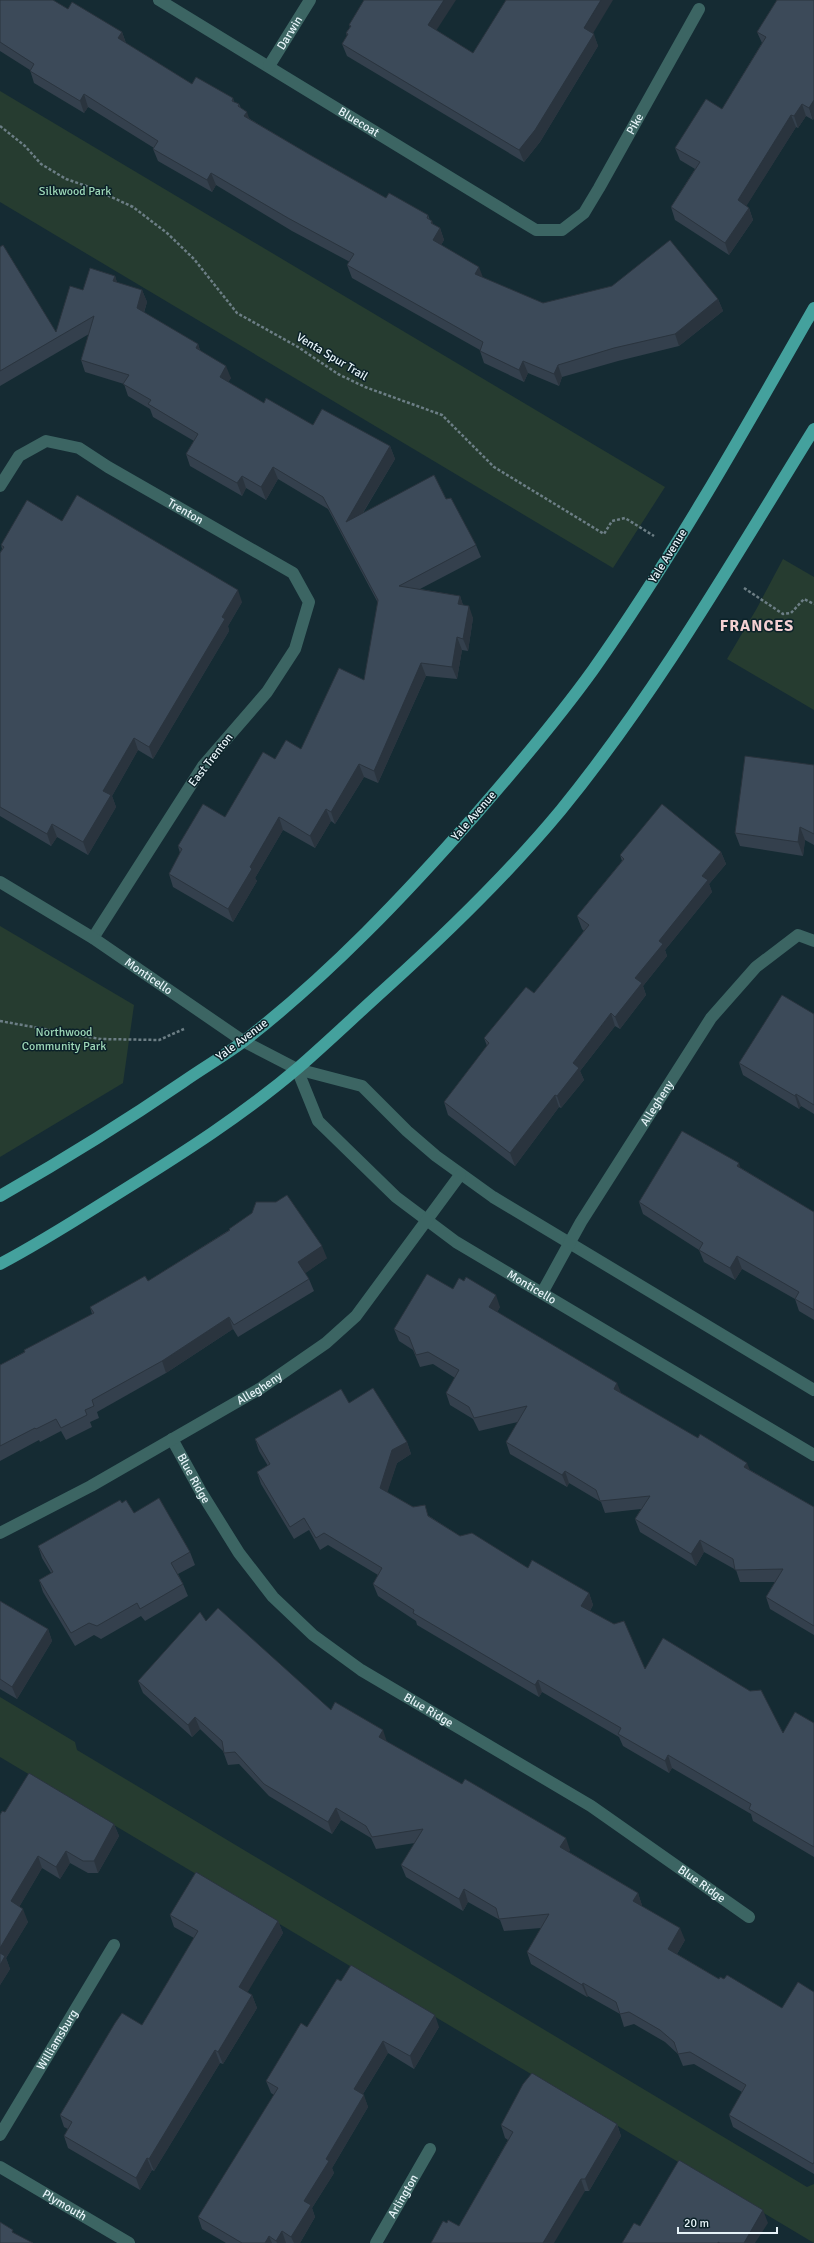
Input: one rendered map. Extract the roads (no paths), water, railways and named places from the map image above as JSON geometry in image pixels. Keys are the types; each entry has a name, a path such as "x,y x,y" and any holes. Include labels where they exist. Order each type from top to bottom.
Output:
{"main road":[{"name":"Yale Avenue","path":"0,1196 58,1163 134,1115 243,1041 349,950 425,872 500,786 591,673 635,608 714,482 814,308"},
{"path":"0,1264 36,1245 192,1147 240,1114 296,1069 447,933 509,869 561,810 622,728 683,641 814,429"}],"street":[{"name":"Bluecoat","path":"159,0 536,230 562,230"},
{"name":"Darwin","path":"269,66 310,0"},
{"name":"Pike","path":"562,230 584,213 600,188 699,9"},
{"name":"Trenton","path":"0,486 19,456 46,441 79,448 108,467 262,553 293,573 309,602"},
{"name":"East Trenton","path":"93,938 203,766 267,692 295,649 309,602"},
{"name":"Monticello","path":"0,882 93,938 243,1041 296,1069 362,1086 407,1131 460,1175 569,1244 814,1390"},
{"name":"Allegheny","path":"542,1292 569,1244 711,1018 756,967 798,935 814,941"},
{"name":"Monticello","path":"296,1069 318,1121 396,1197 426,1222 456,1242 814,1455"},
{"name":"Allegheny","path":"0,1533 91,1486 261,1388 326,1343 356,1316 460,1175"},
{"name":"Blue Ridge","path":"172,1439 201,1492 239,1553 273,1597 313,1635 361,1670 591,1806 749,1917"},
{"name":"Williamsburg","path":"0,2135 114,1945"},
{"name":"Arlington","path":"376,2243 430,2150"},
{"name":"Plymouth","path":"0,2167 129,2243"}],"district":[{"name":"FRANCES","path":"757,626"}],"park label":[{"name":"Silkwood Park","path":"75,191"},
{"name":"Northwood Community Park","path":"64,1039"}]}
